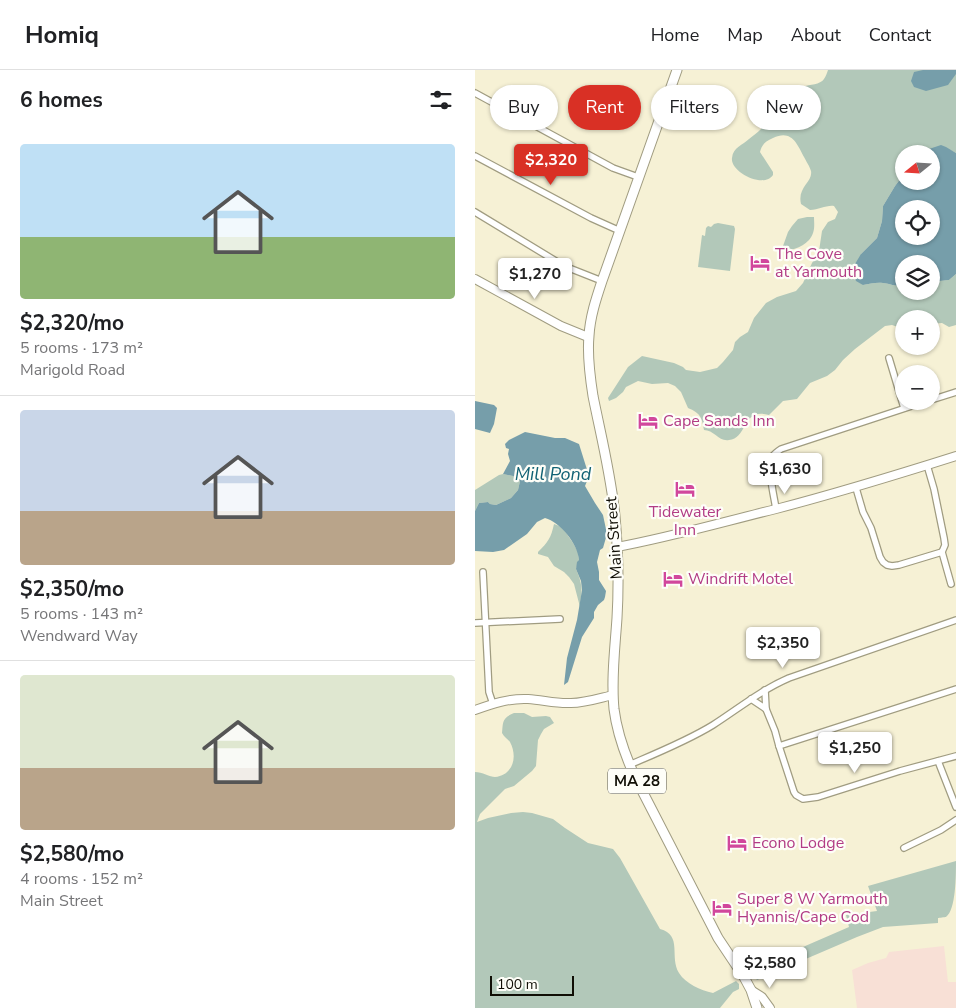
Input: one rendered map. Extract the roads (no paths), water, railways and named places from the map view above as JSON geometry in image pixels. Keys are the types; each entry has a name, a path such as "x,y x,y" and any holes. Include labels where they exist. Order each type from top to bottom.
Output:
{"main road":[{"name":"Main Street","path":"677,70 602,281 588,337 590,377 615,515 618,587 613,695 616,722 629,764 718,938 751,990 757,1008"}],"street":[{"path":"475,93 613,168 638,177"},
{"path":"475,156 591,218 620,230"},
{"path":"475,212 564,266 602,281"},
{"path":"475,279 561,326 588,337"},
{"path":"889,358 895,378"},
{"path":"940,397 956,392"},
{"path":"776,509 771,464 773,456 781,449 898,410"},
{"path":"617,547 676,535 856,488 956,456"},
{"path":"927,465 944,538 945,545 942,552 951,584"},
{"path":"856,488 880,557 887,565 899,565 942,552"},
{"path":"483,572 489,692 493,704"},
{"path":"475,623 560,619"},
{"path":"629,764 689,738 765,690 789,678 956,620"},
{"path":"779,746 956,689"},
{"path":"765,690 766,708 794,792 803,799 818,797 900,771 956,756"},
{"path":"475,710 511,699 577,703 613,695"},
{"path":"751,699 766,708"},
{"path":"938,761 956,807"},
{"path":"904,848 941,830 956,820"},
{"name":"Main Street","path":"751,990 761,997 770,1008"}],"water":[{"path":"923,70 956,70 956,74 948,85 926,91 914,87 911,81 914,72"},
{"path":"940,145 956,153 956,274 949,280 940,281 940,255 895,255 895,286 880,283 863,285 856,281 853,273 855,264 861,254 877,238 882,221 883,206 895,186 895,190 940,190"},
{"path":"475,401 494,405 497,408 490,433 475,429"},
{"name":"Mill Pond","path":"525,432 565,438 579,444 589,476 585,486 603,515 607,534 597,562 599,580 606,591 605,597 598,605 594,612 594,618 582,637 568,682 564,685 567,658 577,620 582,590 581,581 576,569 579,560 578,554 572,541 557,524 545,518 537,522 527,534 504,550 493,552 475,551 475,511 479,503 488,502 496,505 511,498 518,490 520,481 513,476 503,474 510,461 509,449 506,448 505,444"}],"place":[{"name":"The Cove at Yarmouth","path":"760,263"},
{"name":"Cape Sands Inn","path":"648,421"},
{"name":"Tidewater Inn","path":"685,489"},
{"name":"Windrift Motel","path":"673,579"},
{"name":"Econo Lodge","path":"737,843"},
{"name":"Super 8 W Yarmouth Hyannis/Cape Cod","path":"722,908"}]}
